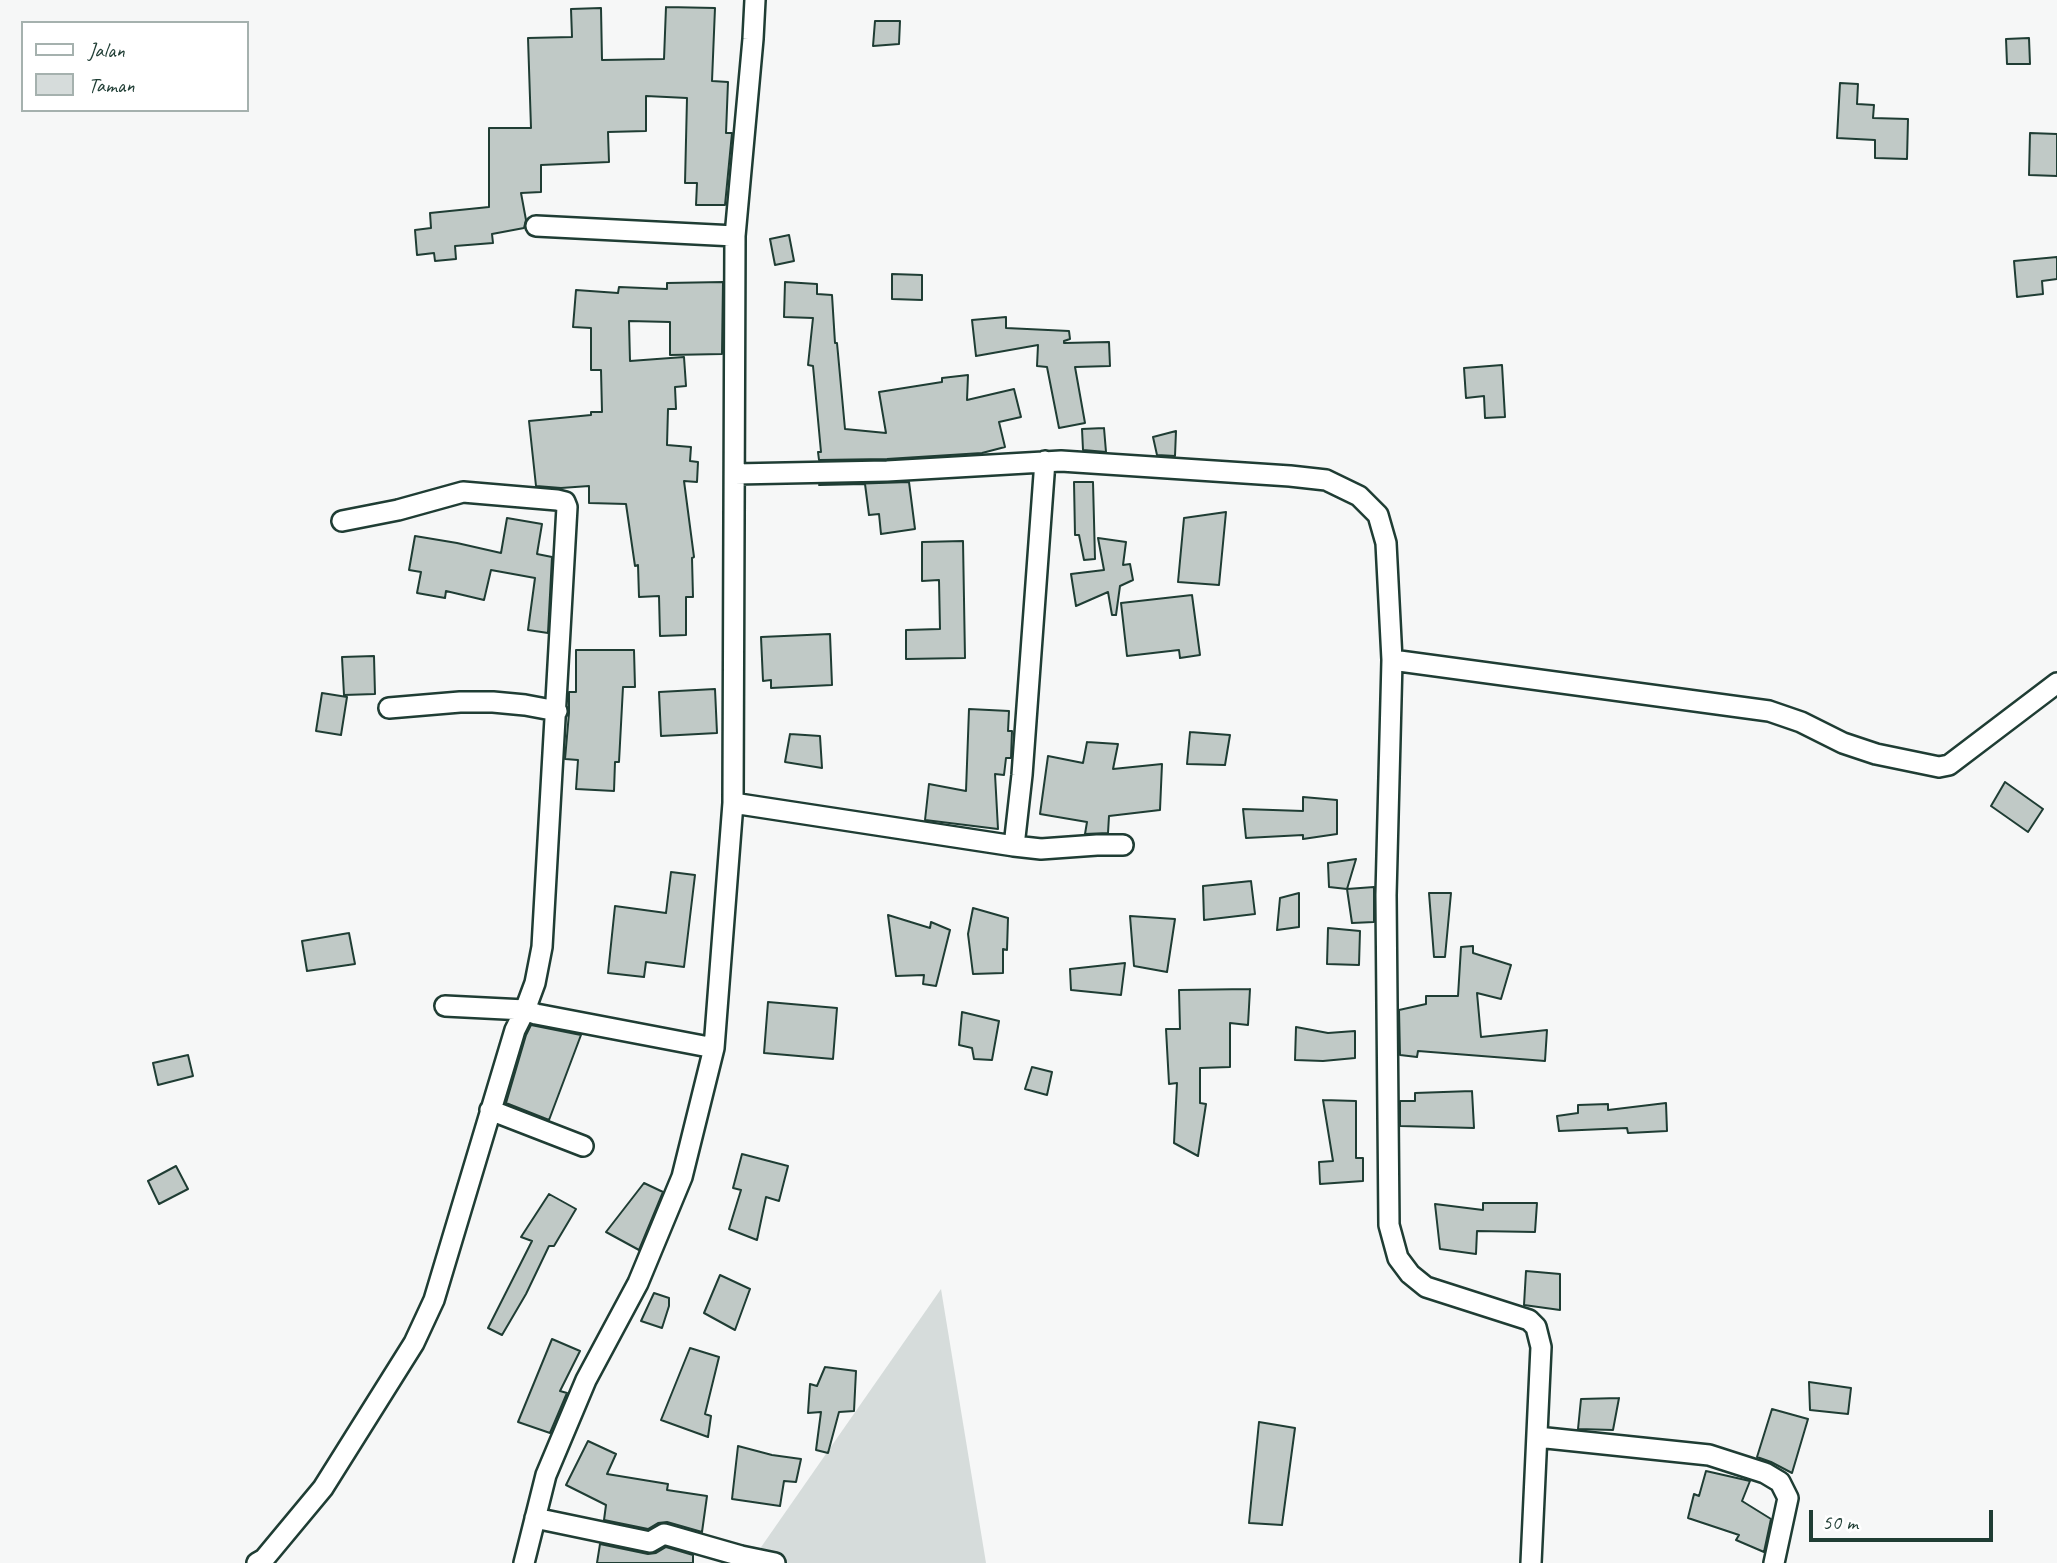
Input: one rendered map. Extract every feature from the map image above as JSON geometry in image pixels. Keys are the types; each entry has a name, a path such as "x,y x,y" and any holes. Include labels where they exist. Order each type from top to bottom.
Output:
{"street":[{"path":"524,1563 546,1475 586,1380 638,1283 682,1177 714,1048 733,803 735,236 754,39 755,0"},
{"path":"536,226 735,236"},
{"path":"1014,846 1022,775 1045,461"},
{"path":"735,474 887,471 1061,461 1290,476 1326,481 1359,496 1378,515 1386,543 1392,660 1386,895 1389,1225 1398,1258 1410,1274 1426,1287 1529,1320 1536,1327 1541,1347 1531,1563"},
{"path":"257,1563 264,1559 323,1488 414,1343 434,1300 514,1030 535,983 542,947 567,519 565,502 463,492 398,510 342,521"},
{"path":"1392,660 1769,711 1876,754 1939,767 1949,765 2057,683"},
{"path":"389,708 493,702 557,711"},
{"path":"733,803 1041,849 1123,845"},
{"path":"445,1006 525,1010 714,1048"},
{"path":"490,1110 583,1146"},
{"path":"1537,1437 1709,1455 1765,1473 1780,1482 1788,1498 1774,1563"},
{"path":"535,1518 650,1542 664,1534 775,1563"}],"green space":[{"path":"941,1289 986,1563 750,1563 828,1451"}],"building":[{"path":"666,7 715,8 712,81 728,82 726,133 732,133 725,205 696,205 697,183 685,183 687,98 646,96 646,131 608,132 609,162 541,165 541,192 521,193 526,220 524,228 492,234 493,243 455,246 456,259 435,261 434,253 417,255 415,230 431,228 430,213 489,207 489,128 531,128 528,38 572,37 571,9 601,8 602,60 664,59"},
{"path":"875,21 900,21 899,44 873,46"},
{"path":"2029,38 2030,64 2007,64 2006,39"},
{"path":"1840,83 1858,84 1857,104 1874,105 1873,118 1908,119 1907,159 1875,158 1875,140 1837,138"},
{"path":"2030,133 2057,134 2057,176 2029,175"},
{"path":"789,235 794,261 775,265 770,239"},
{"path":"2057,257 2057,279 2042,281 2043,294 2017,297 2014,261"},
{"path":"892,274 922,275 922,300 892,299"},
{"path":"723,282 722,354 670,355 670,322 629,321 630,361 684,357 686,386 675,387 676,409 668,409 667,445 691,447 690,461 698,462 697,482 684,481 694,557 693,597 686,597 686,635 660,636 659,596 639,597 638,565 635,566 626,504 589,503 589,486 536,486 529,421 602,412 601,370 591,370 591,328 573,327 576,290 618,293 619,287 667,289 667,283"},
{"path":"785,282 817,284 817,294 832,295 845,429 886,433 879,392 968,375 967,400 1014,389 1021,417 999,422 1005,447 982,453 819,460 818,452 821,452 813,366 808,365 813,318 784,317"},
{"path":"1006,317 1006,328 1069,331 1070,339 1064,343 1109,342 1110,366 1075,367 1085,423 1059,428 1047,367 1037,366 1038,345 976,356 972,320"},
{"path":"1502,365 1505,417 1485,418 1484,396 1466,398 1464,368"},
{"path":"1104,428 1106,452 1083,450 1082,429"},
{"path":"1176,431 1175,456 1157,455 1153,437"},
{"path":"909,482 915,529 881,534 879,514 869,515 865,484 819,485"},
{"path":"1074,482 1093,482 1095,559 1084,560 1079,535 1075,535"},
{"path":"1226,512 1219,585 1178,582 1184,518"},
{"path":"507,518 542,524 537,554 552,557 548,633 528,630 535,578 491,570 484,600 446,591 445,598 417,593 421,572 409,570 415,536 501,553"},
{"path":"1098,538 1126,542 1123,565 1130,564 1133,580 1120,586 1116,615 1112,615 1108,592 1076,606 1071,574 1104,570"},
{"path":"963,541 965,658 906,659 906,630 940,629 939,580 922,581 922,542"},
{"path":"1192,595 1200,655 1180,658 1179,650 1127,656 1121,603"},
{"path":"830,634 832,685 771,688 771,680 763,681 761,637"},
{"path":"576,650 634,650 635,687 623,687 619,762 615,762 614,791 576,789 578,760 565,759 569,692 576,692"},
{"path":"374,656 375,694 344,695 342,657"},
{"path":"715,689 717,733 661,736 659,692"},
{"path":"322,693 347,697 341,735 316,731"},
{"path":"969,709 1009,711 1008,731 1012,731 1011,758 1006,758 1004,775 995,774 998,829 925,820 929,784 966,791"},
{"path":"1190,732 1230,735 1225,765 1187,764"},
{"path":"790,734 820,736 822,768 785,762"},
{"path":"1087,742 1118,744 1113,769 1162,764 1160,810 1109,816 1108,833 1085,834 1087,822 1040,814 1048,756 1083,763"},
{"path":"2005,782 2043,809 2028,832 1991,806"},
{"path":"1303,797 1337,800 1337,834 1303,839 1303,835 1246,838 1243,809 1303,811"},
{"path":"1356,859 1347,889 1329,887 1328,863"},
{"path":"671,872 695,875 684,967 646,962 644,977 608,973 615,906 666,913"},
{"path":"1251,881 1255,914 1204,920 1203,886"},
{"path":"1374,887 1374,922 1352,923 1347,889"},
{"path":"1299,893 1299,927 1277,930 1280,898"},
{"path":"1429,893 1451,893 1445,957 1434,957"},
{"path":"973,908 1008,918 1007,950 1003,949 1003,973 973,974 968,934"},
{"path":"888,915 930,928 931,922 950,930 936,986 923,984 924,975 896,976"},
{"path":"1130,916 1175,919 1167,972 1134,966"},
{"path":"1328,928 1360,931 1359,965 1327,964"},
{"path":"349,933 355,964 307,971 302,941"},
{"path":"1473,946 1473,953 1511,965 1501,999 1477,993 1481,1037 1547,1030 1545,1061 1418,1051 1417,1057 1400,1055 1399,1010 1426,1004 1426,996 1458,996 1461,947"},
{"path":"1125,963 1121,995 1071,990 1070,969"},
{"path":"1250,989 1248,1025 1230,1023 1230,1067 1200,1068 1200,1103 1206,1104 1198,1156 1174,1143 1177,1083 1169,1084 1166,1029 1180,1029 1179,990"},
{"path":"768,1002 837,1008 833,1059 764,1053"},
{"path":"962,1012 999,1021 992,1060 974,1059 972,1048 959,1045"},
{"path":"531,1025 581,1035 549,1120 506,1103"},
{"path":"1296,1027 1328,1033 1355,1031 1355,1058 1295,1060"},
{"path":"188,1055 193,1076 158,1085 153,1063"},
{"path":"1032,1067 1052,1072 1047,1095 1025,1089"},
{"path":"1472,1091 1474,1128 1400,1126 1400,1101 1415,1101 1415,1093"},
{"path":"1323,1100 1356,1101 1356,1158 1363,1158 1363,1181 1320,1184 1319,1162 1333,1161"},
{"path":"1666,1103 1667,1131 1628,1133 1627,1128 1559,1131 1557,1116 1578,1113 1578,1105 1608,1104 1608,1110"},
{"path":"742,1154 788,1166 779,1201 766,1197 757,1240 729,1229 741,1190 733,1188"},
{"path":"176,1166 188,1189 159,1204 148,1181"},
{"path":"644,1183 663,1192 639,1250 606,1232"},
{"path":"549,1194 576,1209 554,1246 549,1246 502,1335 488,1328 532,1241 521,1237"},
{"path":"1483,1203 1537,1203 1535,1232 1477,1231 1476,1254 1440,1249 1435,1204 1483,1210"},
{"path":"1526,1271 1560,1274 1560,1310 1524,1305"},
{"path":"720,1275 750,1289 735,1330 704,1313"},
{"path":"654,1293 669,1298 662,1328 641,1321"},
{"path":"552,1339 580,1351 560,1391 567,1393 550,1433 518,1422"},
{"path":"690,1348 719,1357 705,1414 711,1416 708,1437 661,1420"},
{"path":"825,1367 856,1371 854,1411 839,1412 828,1453 816,1450 821,1412 808,1413 810,1384 817,1386"},
{"path":"1809,1382 1851,1388 1848,1414 1810,1410"},
{"path":"1619,1398 1613,1430 1578,1429 1581,1399"},
{"path":"1772,1409 1808,1419 1792,1473 1757,1457"},
{"path":"1259,1422 1295,1428 1282,1525 1249,1523"},
{"path":"588,1441 616,1454 607,1474 668,1484 667,1490 707,1496 702,1532 667,1522 658,1523 648,1529 604,1520 606,1505 566,1485"},
{"path":"738,1446 801,1459 796,1482 784,1481 780,1506 732,1499"},
{"path":"1706,1471 1750,1481 1742,1501 1771,1519 1764,1552 1736,1540 1739,1535 1688,1518 1694,1494 1699,1496"},
{"path":"600,1544 648,1554 666,1547 693,1555 693,1563 597,1563"}]}
